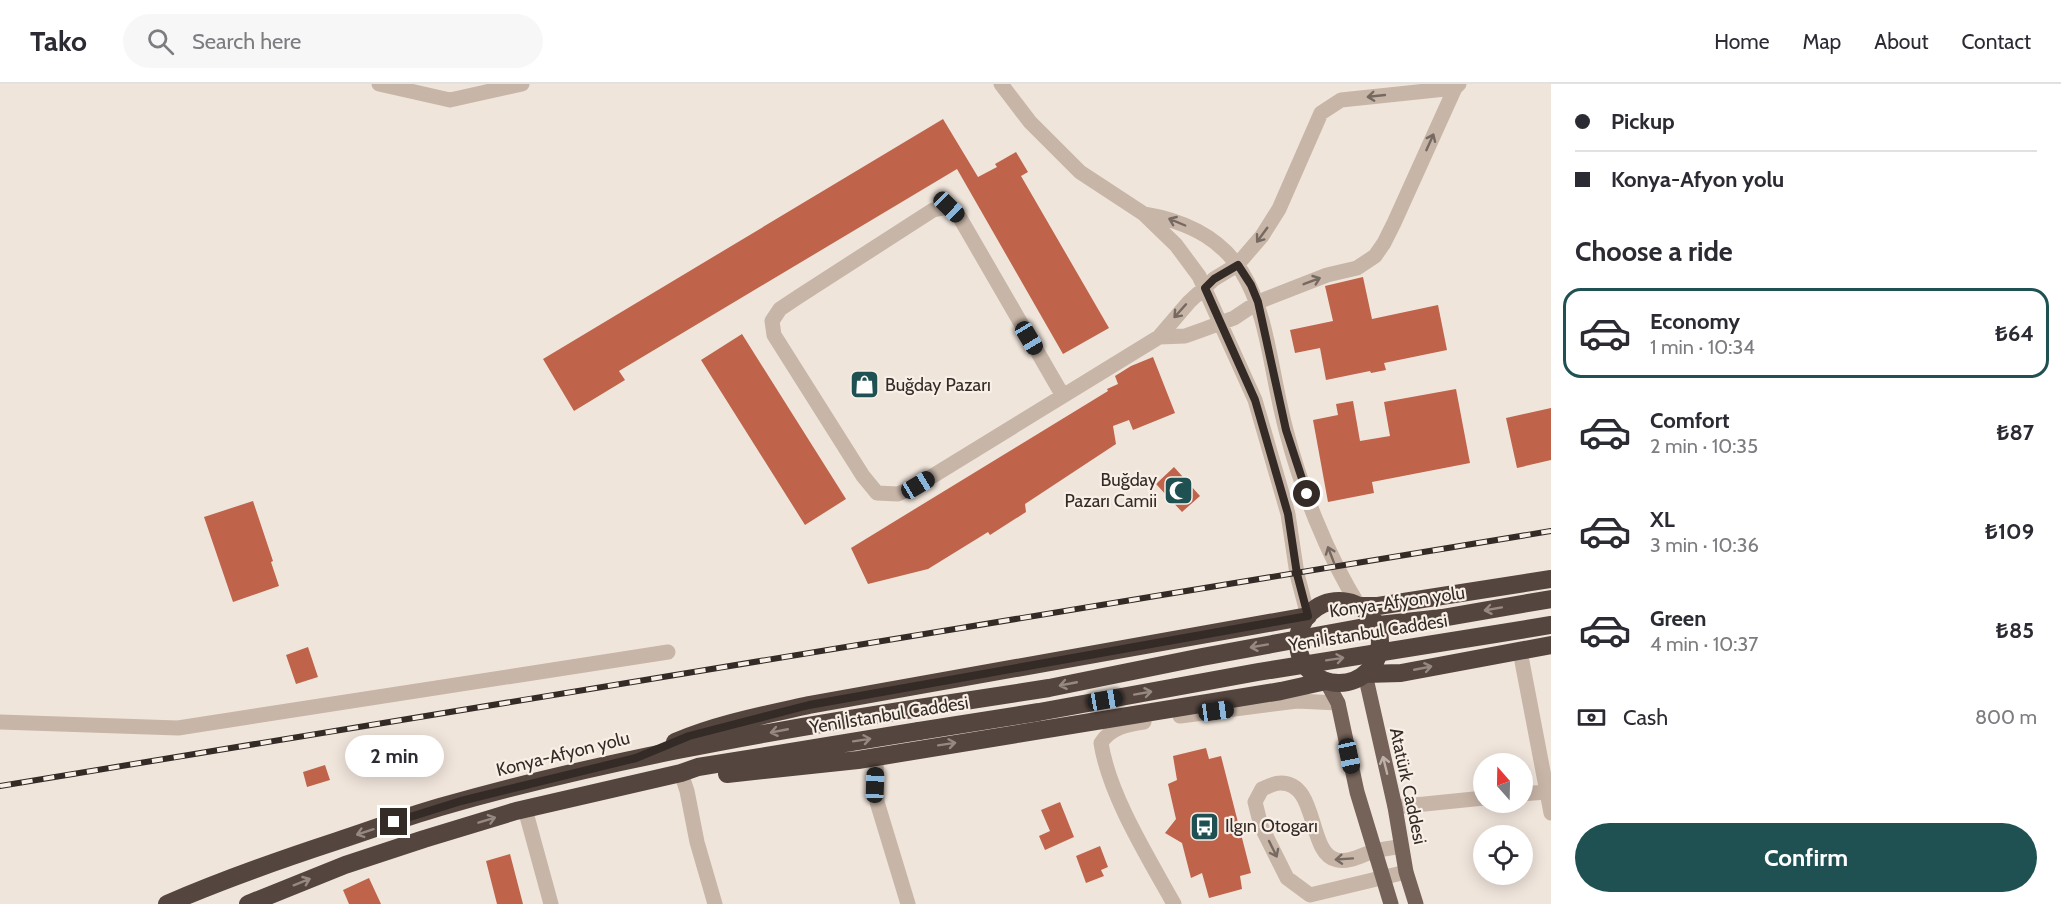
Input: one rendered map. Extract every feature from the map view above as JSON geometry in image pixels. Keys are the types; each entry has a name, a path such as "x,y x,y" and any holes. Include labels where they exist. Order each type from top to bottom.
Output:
{"highway":[{"path":"1359,606 1371,616 1379,631 1380,647 1375,662 1365,674 1353,681 1340,684 1326,681 1312,674 1302,661 1298,646 1300,630 1308,616 1318,607 1332,602 1378,606 1551,579"},
{"name":"Konya-Afyon yolu","path":"166,904 221,880 438,807 636,758 793,728 1050,688 1370,626 1442,618 1551,599"},
{"path":"636,758 689,736 809,705 1308,616"},
{"name":"Yeni İstanbul Caddesi","path":"248,904 271,900 345,865 424,839 525,809 681,773 698,767 1040,712 1258,672 1551,625"},
{"path":"1365,674 1401,673 1551,645"},
{"path":"681,773 697,777 858,760 1281,691 1326,681"}],"main road":[{"name":"Atatürk Caddesi","path":"1365,674 1395,807 1406,872 1416,904"},
{"path":"1326,681 1338,703 1357,792 1391,904"}],"street":[{"path":"379,84 450,100 522,84"},
{"path":"1001,84 1030,122 1080,172 1144,214 1176,245 1199,276 1255,400 1288,514 1297,574 1308,616"},
{"path":"1063,396 960,218 949,207 933,210 780,309 772,321 774,335 863,476 877,493 898,494 918,485 1063,396 1159,337 1176,316 1214,279 1238,265 1262,236 1280,209 1322,113 1341,100 1457,86"},
{"path":"1159,337 1185,336 1234,318 1258,302 1328,275 1357,268 1375,256 1394,223 1457,86"},
{"path":"1144,214 1169,218 1209,238 1238,265 1251,285 1258,302 1286,430 1293,452 1336,567 1359,606"},
{"path":"1520,651 1546,759 1547,792 1551,813"},
{"path":"0,722 178,728 668,652"},
{"path":"1101,743 1106,735 1128,724 1297,701 1338,703"},
{"path":"1098,720 1103,758 1110,778 1130,822 1174,904"},
{"path":"876,756 877,802 908,904"},
{"path":"681,773 697,842 715,904"},
{"path":"1401,846 1346,861 1335,860 1325,853 1303,797 1292,786 1279,783 1262,789 1255,802 1261,826 1287,878 1310,894 1406,872"},
{"path":"1533,793 1547,792"},
{"path":"1395,807 1473,799"},
{"path":"525,809 551,904"}],"building":[{"path":"943,119 978,177 997,167 995,164 1016,152 1028,172 1021,176 1109,328 1063,354 957,169 619,371 625,380 574,411 543,359"},
{"path":"1363,277 1372,319 1438,305 1447,350 1384,363 1386,370 1326,380 1320,348 1295,353 1290,330 1333,321 1325,286"},
{"path":"742,334 846,499 805,525 701,360"},
{"path":"1153,357 1175,413 1133,430 1129,420 1113,426 1116,444 1025,504 1026,512 990,535 988,532 928,569 868,584 851,548 1108,391 1107,389 1118,384 1115,376"},
{"path":"1456,389 1470,463 1372,482 1374,493 1328,502 1313,420 1338,415 1336,404 1353,401 1360,441 1390,436 1384,402"},
{"path":"1551,408 1551,460 1517,468 1506,418"},
{"name":"Buğday Pazarı Camii","path":"1174,467 1200,496 1182,512 1156,484"},
{"path":"253,501 279,586 233,602 204,517"},
{"path":"308,647 318,677 296,684 286,655"},
{"name":"Ilgın Otogarı","path":"1206,748 1209,759 1221,756 1251,873 1240,876 1242,889 1209,898 1202,873 1191,878 1182,843 1165,833 1176,819 1168,784 1177,780 1173,756"},
{"path":"325,765 330,780 307,787 303,772"},
{"path":"1060,802 1074,837 1045,850 1039,836 1050,831 1041,810"},
{"path":"1100,846 1108,867 1101,870 1104,876 1086,883 1076,856"},
{"path":"510,854 523,904 497,904 486,861"},
{"path":"369,878 381,904 349,904 343,890"}],"railway":[{"path":"0,786 1551,531"}],"place":[{"name":"Buğday Pazarı","path":"864,385"},
{"name":"Buğday Pazarı Camii","path":"1178,490"},
{"name":"Ilgın Otogarı","path":"1204,826"}],"route":[{"path":"394,822 438,807 636,758 689,736 809,705 1286,618 1308,616 1297,574 1288,514 1255,400 1205,288 1226,270 1238,265 1251,285 1258,302 1286,430 1307,494"}]}
